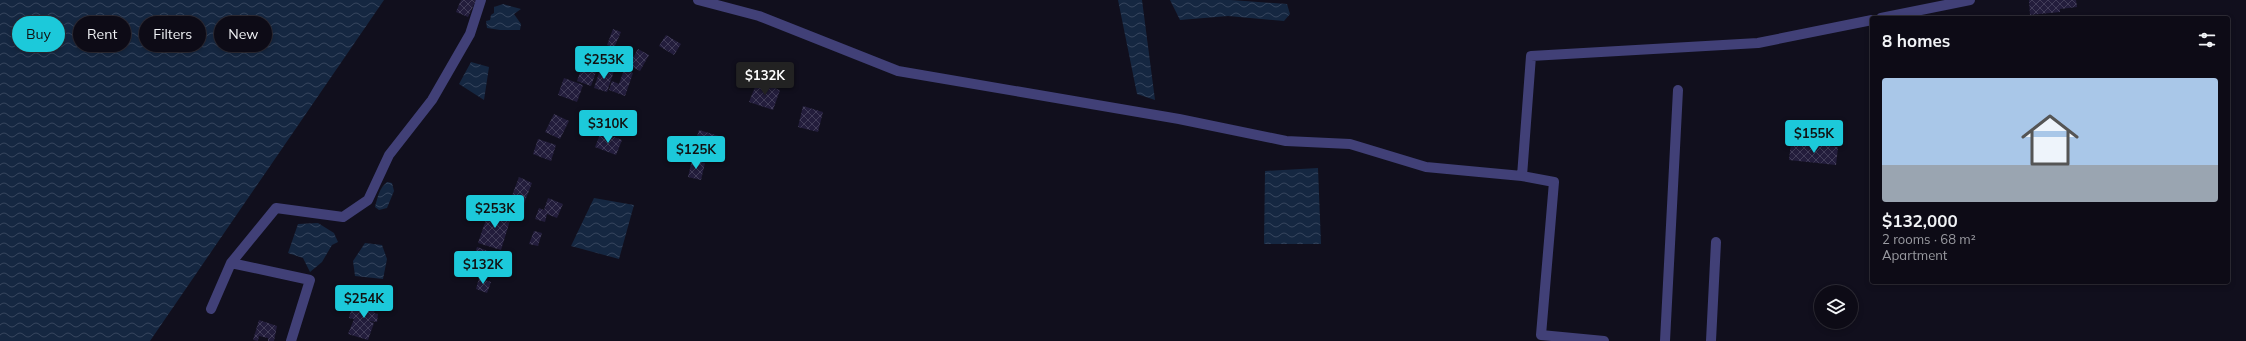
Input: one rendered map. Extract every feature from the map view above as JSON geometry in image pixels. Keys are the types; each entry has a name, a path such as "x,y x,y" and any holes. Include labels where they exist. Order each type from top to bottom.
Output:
{"street":[{"path":"211,309 231,263 276,208 343,217 368,200 389,155 432,100 470,34 481,0"},
{"path":"698,0 759,16 898,71 1179,119 1286,141 1350,144 1426,167 1522,176 1554,182 1541,335 1604,341"},
{"path":"1891,16 1970,0"},
{"path":"1522,176 1531,56 1758,43 1870,20"},
{"path":"1665,341 1678,90"},
{"path":"1711,341 1716,242"},
{"path":"231,263 310,280 291,341"}],"water":[{"path":"0,0 384,0 150,341 0,341"},
{"path":"1118,0 1142,0 1155,100 1137,94"},
{"path":"1170,0 1231,0 1287,4 1290,14 1284,21 1228,16 1180,20"},
{"path":"503,4 521,9 514,14 521,24 520,30 500,30 487,28 486,21 490,20 491,15 494,13 494,7"},
{"path":"471,62 489,67 484,100 459,84"},
{"path":"1318,168 1321,244 1264,244 1265,171"},
{"path":"387,182 392,183 394,191 387,208 379,210 375,207 377,199 380,190"},
{"path":"594,198 634,205 619,259 571,246"},
{"path":"318,223 334,233 338,242 332,245 322,262 310,272 303,258 288,253 298,224"},
{"path":"365,243 382,245 387,259 383,279 355,276 353,261"}],"building":[{"path":"461,0 476,0 468,17 456,12"},
{"path":"2029,0 2076,0 2077,7 2060,9 2060,12 2030,15"},
{"path":"613,29 621,32 614,48 607,45"},
{"path":"666,35 681,44 674,55 659,46"},
{"path":"638,49 649,55 640,71 629,65"},
{"path":"587,53 601,58 591,86 577,81"},
{"path":"601,67 614,71 607,92 594,88"},
{"path":"624,70 633,73 625,96 609,90 612,81 619,84"},
{"path":"564,78 583,85 577,102 558,95"},
{"path":"757,82 780,90 773,110 749,102"},
{"path":"803,106 823,112 818,132 798,127"},
{"path":"554,114 569,121 560,139 545,132"},
{"path":"699,130 719,136 712,158 692,152"},
{"path":"601,132 622,140 616,155 595,147"},
{"path":"538,139 556,145 551,161 533,154"},
{"path":"1791,142 1838,147 1836,165 1789,160"},
{"path":"692,160 705,163 701,180 688,177"},
{"path":"519,177 532,183 523,206 510,201"},
{"path":"548,198 563,204 557,218 547,214 545,222 535,219 539,208 544,210"},
{"path":"490,208 512,214 501,250 478,243"},
{"path":"534,231 542,233 538,246 529,244"},
{"path":"477,247 494,253 485,277 469,271"},
{"path":"479,278 491,282 487,293 476,289"},
{"path":"362,296 377,299 374,313 378,314 377,322 368,321 374,323 368,340 348,334 354,319 349,318 351,310 360,311"},
{"path":"259,320 277,326 274,341 268,341 268,338 259,336 258,341 253,340"}]}
